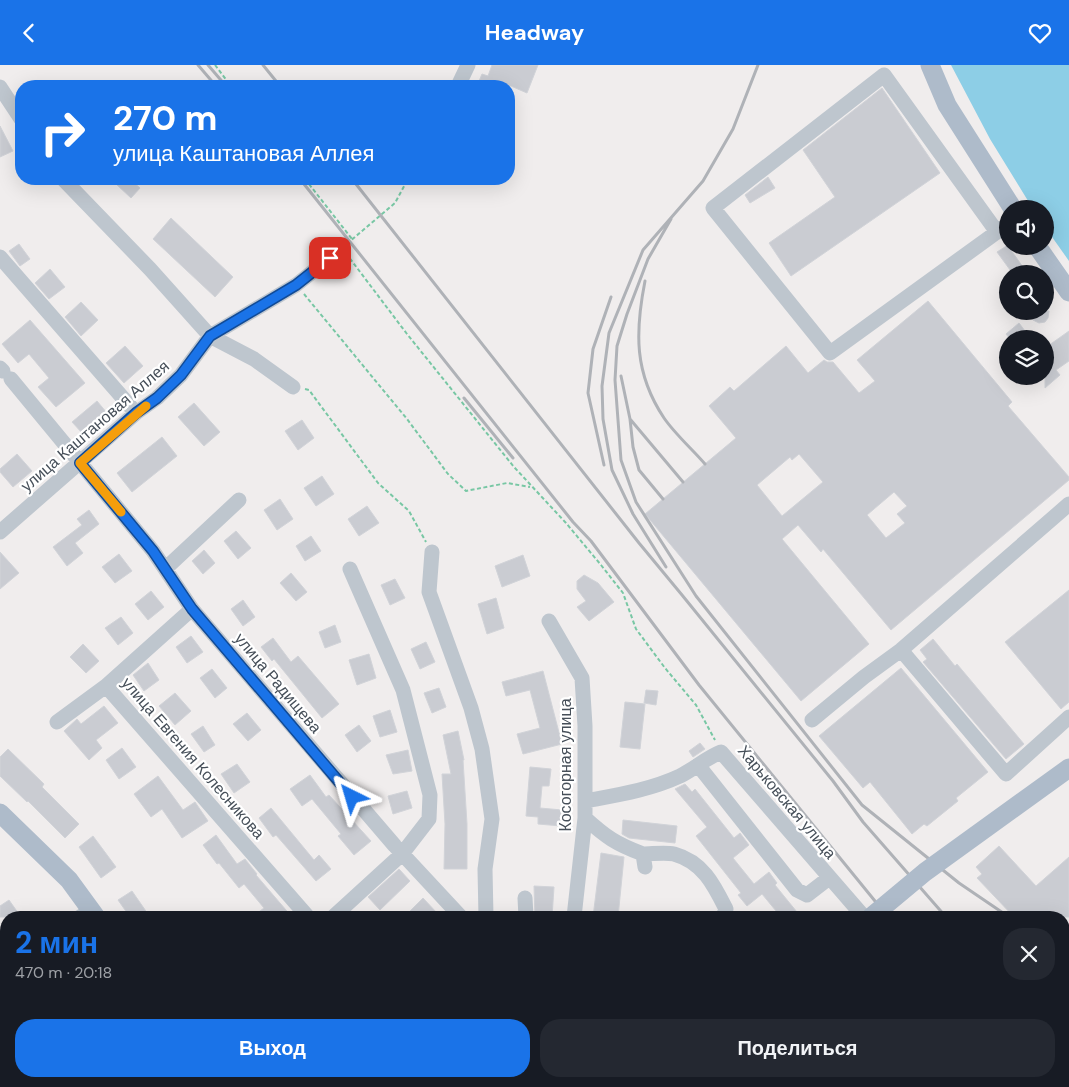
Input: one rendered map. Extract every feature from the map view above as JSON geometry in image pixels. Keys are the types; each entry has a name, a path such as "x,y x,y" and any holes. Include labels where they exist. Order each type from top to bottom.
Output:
{"main road":[{"path":"930,65 947,105 1007,200"},
{"path":"1042,255 1069,293"},
{"path":"878,911 925,871 1069,768"},
{"path":"0,813 69,880 87,911"}],"street":[{"path":"461,80 468,65"},
{"path":"884,75 1002,228 830,353 713,209 884,75"},
{"path":"0,87 15,110"},
{"path":"69,185 150,269 210,336 254,359 293,387"},
{"name":"улица Каштановая Аллея","path":"0,532 136,413 157,398 181,375 210,336 296,285 336,253"},
{"path":"0,257 136,413"},
{"name":"улица Радищева","path":"4,373 153,551 192,609 402,854 455,911"},
{"path":"165,569 239,500"},
{"path":"812,720 864,677 901,650 1069,504"},
{"path":"432,553 429,593 471,708 482,749 486,775 492,819 485,869 486,911"},
{"path":"340,911 402,854 429,819 430,795 403,690 350,569"},
{"name":"улица Евгения Колесникова","path":"192,609 106,686 303,911"},
{"name":"Косогорная улица","path":"549,621 582,678 585,726 585,818 575,911"},
{"path":"901,650 1006,774 1069,717"},
{"path":"57,722 106,686"},
{"name":"Харьковская улица","path":"585,801 641,791 680,776 711,755 721,751 828,878 858,911"},
{"path":"698,765 797,890 807,895 828,878"},
{"path":"585,818 606,837 644,861 673,853 694,863 712,880 725,911"},
{"path":"525,898 526,911"}],"path":[{"path":"214,65 226,80"},
{"path":"310,185 352,239"},
{"path":"404,185 394,203 336,253 431,364 514,467 566,523 623,593 636,629 696,705 721,751"},
{"path":"296,285 407,419 448,474 466,491 507,483 532,487"},
{"path":"293,387 309,390 378,483 409,511 432,553"}],"water":[{"path":"951,65 1069,65 1069,261 1054,240 1054,200 1027,200 990,139"}],"building":[{"path":"492,65 538,65 527,93 515,88 515,80 480,80 482,74 488,76"},
{"path":"882,88 940,173 791,276 769,243 835,197 803,150"},
{"path":"0,126 13,151 0,157"},
{"path":"768,177 775,188 750,203 745,195"},
{"path":"117,185 137,185 140,188 131,198"},
{"path":"171,218 233,277 215,297 153,239"},
{"path":"19,244 30,259 20,266 9,251"},
{"path":"999,255 1014,255 1022,265 1006,265"},
{"path":"50,269 65,287 49,299 35,283"},
{"path":"928,301 1012,402 1008,406 1069,477 1069,480 891,630 823,549 821,552 798,525 782,539 869,644 801,701 645,514 736,438 709,406 730,387 734,391 786,346 808,373 824,360 833,362 859,393 875,381 857,360","holes":["799,454 823,482 782,516 757,485 790,457 792,460","894,492 907,506 897,514 905,523 886,538 867,515"]},
{"path":"81,302 98,320 81,336 65,317"},
{"path":"30,320 85,383 56,407 38,387 49,378 29,354 18,363 2,344"},
{"path":"1033,320 1046,320 1045,322 1039,323"},
{"path":"1019,323 1024,330 1011,330"},
{"path":"1069,331 1069,361 1056,370 1060,375 1054,380 1054,342"},
{"path":"125,346 143,366 124,383 106,363"},
{"path":"97,401 107,413 83,434 72,422"},
{"path":"194,403 220,432 204,446 178,417"},
{"path":"302,420 314,438 298,450 285,431"},
{"path":"162,437 177,456 132,492 117,473"},
{"path":"17,454 32,471 13,487 0,472 0,469"},
{"path":"322,476 334,494 316,506 304,488"},
{"path":"280,499 293,519 277,530 264,510"},
{"path":"367,506 379,523 359,536 348,519"},
{"path":"89,510 99,524 75,543 83,553 67,566 53,547 82,525 77,519"},
{"path":"236,531 251,548 238,559 224,541"},
{"path":"311,536 321,551 305,561 296,546"},
{"path":"204,550 215,563 203,574 192,561"},
{"path":"0,552 19,573 0,589"},
{"path":"119,554 132,571 115,583 102,567"},
{"path":"523,555 530,576 502,587 495,566"},
{"path":"291,573 307,592 296,601 280,583"},
{"path":"584,575 598,583 614,602 589,621 577,607 586,601 577,589 577,581"},
{"path":"395,579 405,598 390,605 381,585"},
{"path":"1069,590 1069,702 1061,709 1005,642"},
{"path":"151,591 164,607 148,620 135,604"},
{"path":"496,598 504,628 487,634 478,604"},
{"path":"243,600 255,617 243,626 231,609"},
{"path":"121,617 133,633 118,645 105,628"},
{"path":"335,625 341,642 325,648 319,632"},
{"path":"191,636 203,652 187,663 176,647"},
{"path":"273,638 291,662 298,656 339,704 322,718 274,659 272,661 261,647"},
{"path":"933,639 955,666 957,664 1024,744 1006,759 923,662 927,659 920,650"},
{"path":"426,642 435,662 420,669 411,649"},
{"path":"83,644 99,661 86,673 70,657"},
{"path":"369,654 376,678 357,685 349,660"},
{"path":"148,663 159,680 144,691 133,675"},
{"path":"901,668 988,772 956,798 958,801 927,826 924,824 912,834 870,782 863,788 819,736"},
{"path":"212,669 227,688 215,698 200,678"},
{"path":"543,671 562,744 523,754 517,734 540,728 530,690 506,696 502,682"},
{"path":"439,688 446,707 432,713 424,693"},
{"path":"646,690 658,691 656,705 644,703"},
{"path":"175,693 191,711 175,725 159,706"},
{"path":"625,702 645,704 640,749 620,747"},
{"path":"104,706 118,723 96,740 102,748 89,760 64,731 77,719 81,724"},
{"path":"390,710 397,732 380,737 373,716"},
{"path":"247,713 261,730 248,741 233,724"},
{"path":"359,725 371,741 357,752 345,735"},
{"path":"203,726 215,745 204,752 191,734"},
{"path":"458,731 464,760 467,869 444,869 445,824 442,774 451,774 443,735"},
{"path":"700,743 705,749 693,757 689,751"},
{"path":"122,748 136,767 119,779 106,760"},
{"path":"8,749 44,784 42,787 79,824 65,838 0,776 0,757"},
{"path":"408,750 412,771 393,774 386,755"},
{"path":"237,764 250,782 234,793 221,774"},
{"path":"530,767 551,769 549,786 542,786 540,808 562,810 561,826 538,824 538,817 526,816"},
{"path":"310,775 326,797 329,795 371,841 354,855 338,836 341,834 312,799 302,806 290,789"},
{"path":"158,776 183,810 195,802 208,821 182,838 162,809 151,817 134,794"},
{"path":"685,784 692,792 695,789 734,838 740,833 749,845 733,858 754,884 769,872 777,883 775,885 796,911 776,911 762,894 747,906 738,895 741,893 696,836 707,827 675,789"},
{"path":"407,791 412,808 393,814 388,796"},
{"path":"271,808 314,860 319,855 331,869 316,881 276,835 273,837 259,818"},
{"path":"623,820 677,826 675,843 629,838 622,834"},
{"path":"216,835 237,864 245,859 287,911 260,911 264,908 244,884 239,888 203,845"},
{"path":"93,836 116,867 101,878 79,847"},
{"path":"999,846 1036,886 1069,857 1069,911 1008,911 977,878 982,874 976,867"},
{"path":"601,853 624,857 619,911 594,911"},
{"path":"399,869 410,881 380,910 368,897"},
{"path":"534,886 554,887 552,911 535,911"},
{"path":"132,891 146,911 126,911 118,900"},
{"path":"423,898 435,911 410,911"},
{"path":"9,900 17,911 0,911 0,906"}],"railway":[{"path":"198,65 211,80"},
{"path":"208,65 221,80"},
{"path":"263,65 275,80"},
{"path":"666,567 633,514 612,470 603,419 602,386 609,333 643,250 703,181 733,129 758,65"},
{"path":"305,185 573,522 591,541 699,685 883,911"},
{"path":"357,185 639,543 833,781 863,822 941,911"},
{"path":"671,219 648,259 617,346 615,380 621,460 636,502 696,596 862,805 959,883 1000,911"},
{"path":"645,281 639,335 642,368 647,385 664,418 678,436 705,464"},
{"path":"604,465 588,393 593,349 611,297"},
{"path":"621,376 630,419 683,482"},
{"path":"464,398 513,458"},
{"path":"630,419 633,447 639,470 663,499"}],"slow traffic":[{"path":"121,512 80,463 146,406"}],"route":[{"path":"330,258 296,285 210,336 181,375 157,398 136,413 80,463 153,551 192,609 352,797"}]}
